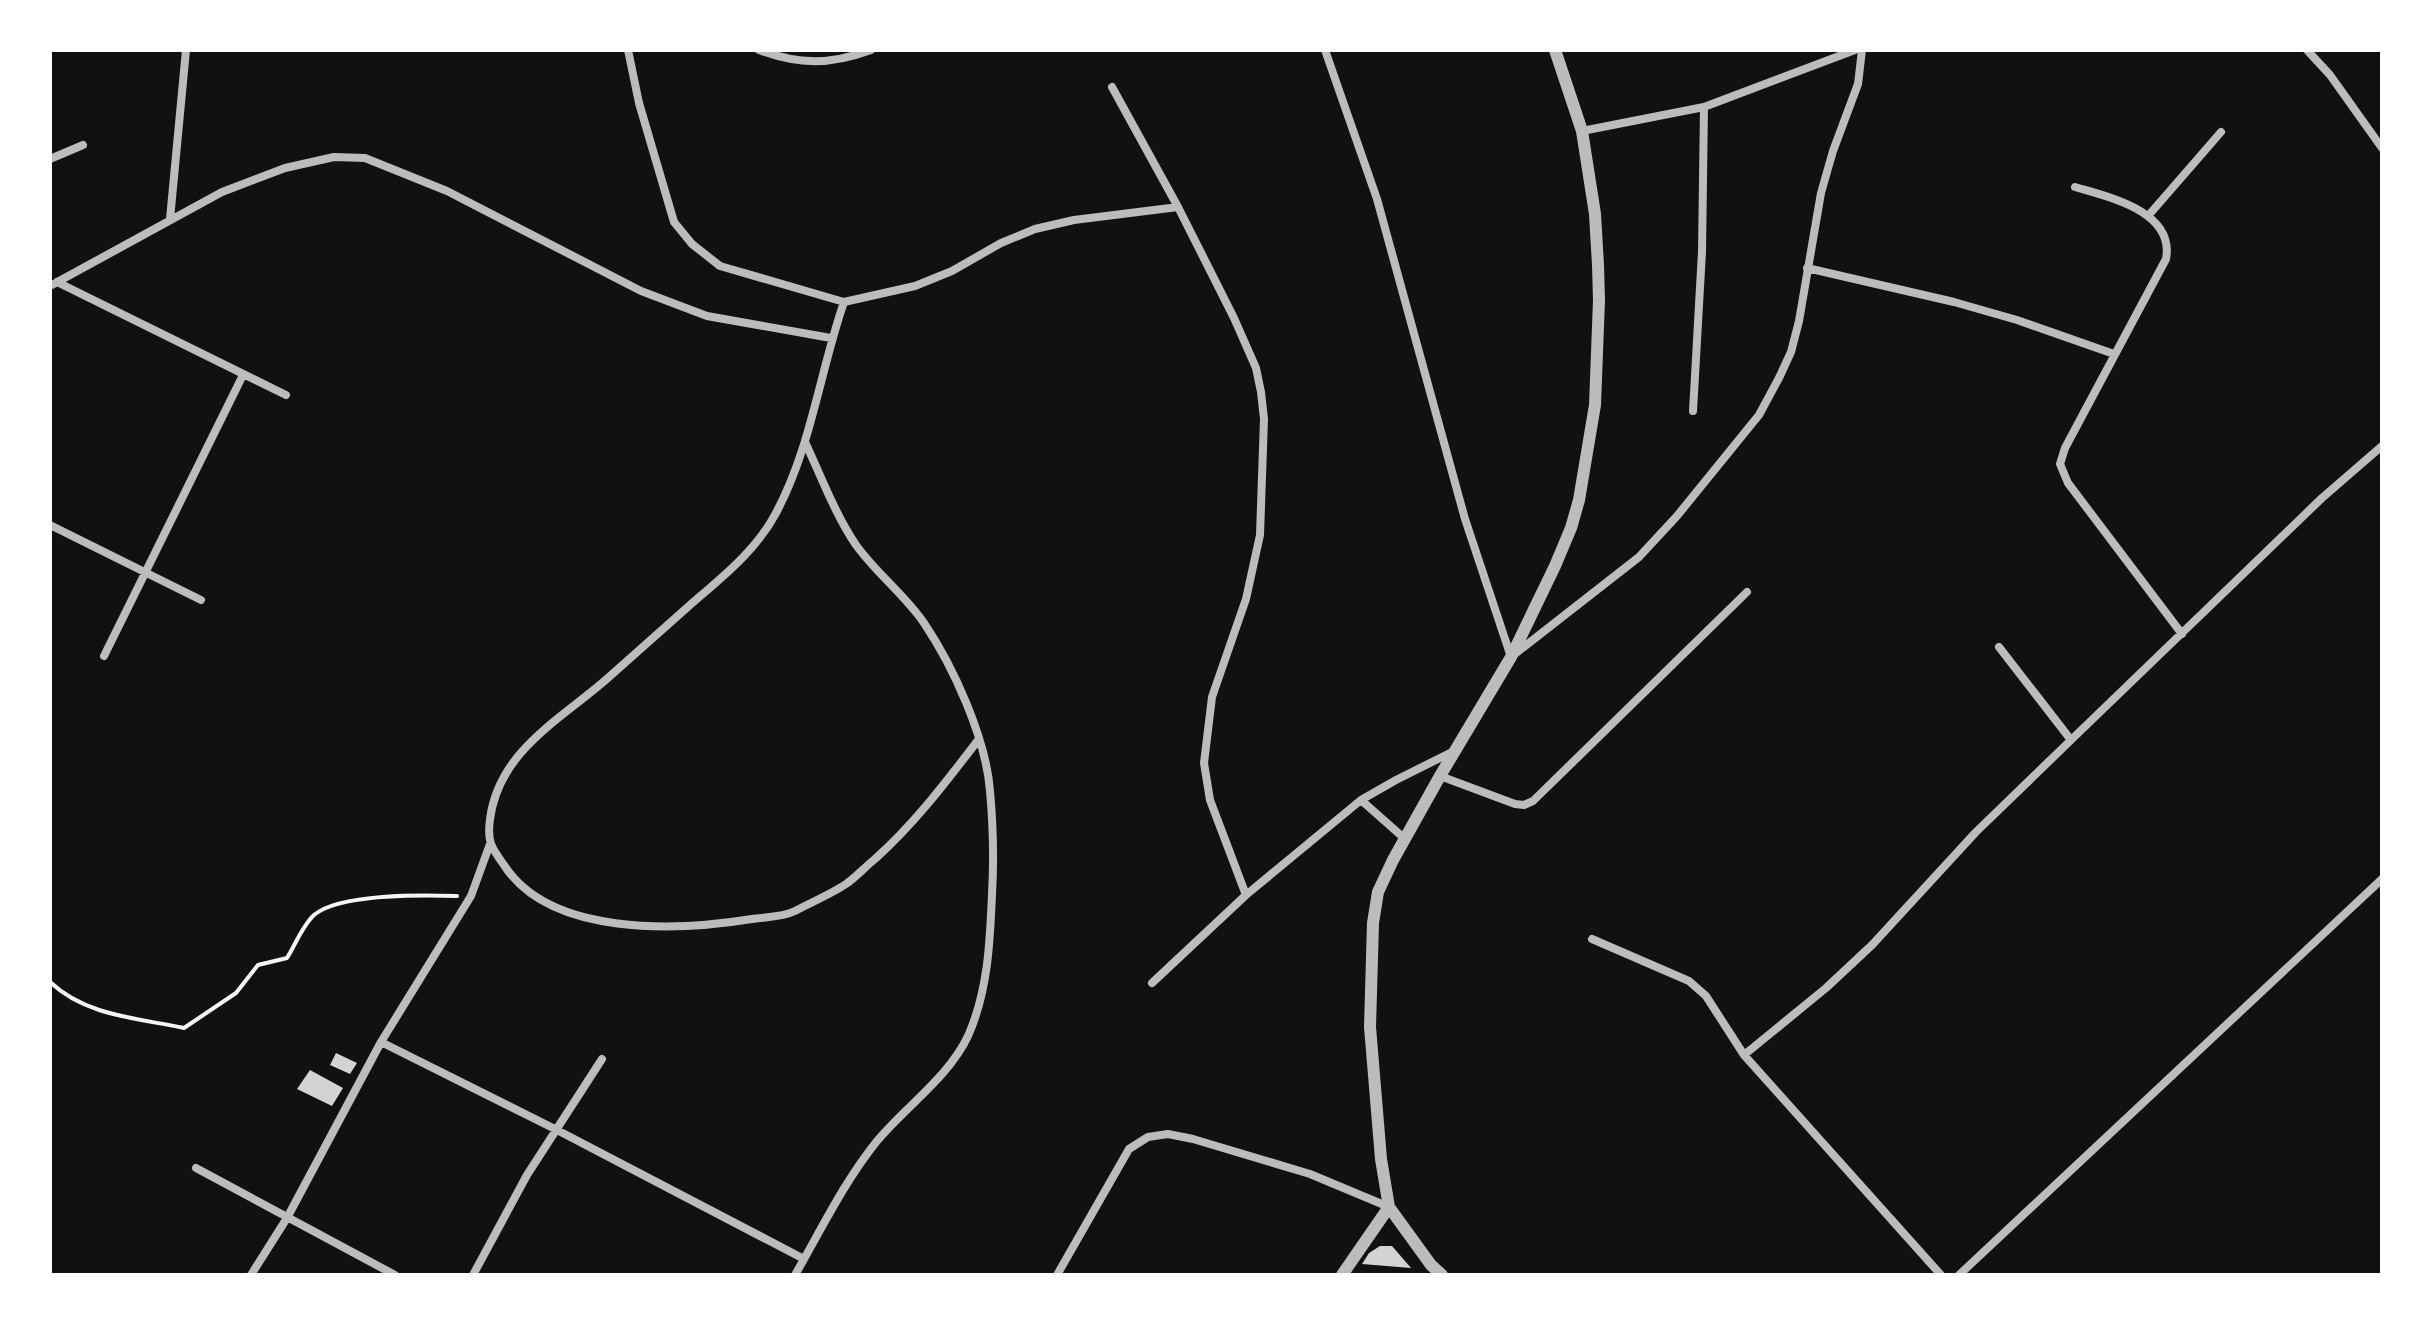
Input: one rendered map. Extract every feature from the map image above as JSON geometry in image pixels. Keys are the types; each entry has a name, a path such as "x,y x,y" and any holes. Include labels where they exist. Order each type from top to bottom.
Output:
{"street":[{"path":"170,219 186,50"},
{"path":"628,50 639,103 674,222 692,244 720,266 844,302 915,286 1035,229 1074,220 1178,207"},
{"path":"759,50 783,59 816,62 848,58 871,50"},
{"path":"1325,50 1377,199 1465,519 1511,657"},
{"path":"1442,1275 1431,1265 1389,1207 1381,1159 1370,1027 1373,923 1378,892 1440,776 1511,657 1571,528 1588,458 1598,344 1595,214 1582,131 1555,50"},
{"path":"1582,131 1704,107 1855,50"},
{"path":"1511,657 1639,557 1677,516 1759,415 1791,352 1821,193 1858,84 1862,50"},
{"path":"2307,50 2330,75 2382,148"},
{"path":"1112,87 1178,207 1256,368 1264,419 1260,535 1246,599 1212,697 1204,763 1210,800 1246,895"},
{"path":"1693,411 1703,239 1704,107"},
{"path":"2148,216 2221,132"},
{"path":"50,159 83,145"},
{"path":"53,284 222,192 285,168 334,157 365,158 447,191 641,291 707,316 831,338"},
{"path":"2075,187 2139,209 2163,236 2168,248 2166,259 2065,448 2060,464 2068,483 2182,634"},
{"path":"1807,268 1954,302 2114,354"},
{"path":"53,284 286,395"},
{"path":"251,1275 287,1218 381,1042 471,896 490,844 495,792 507,768 554,720 605,681 737,564 761,537 777,512 805,442 831,338 844,302"},
{"path":"104,656 243,375"},
{"path":"795,1275 853,1174 892,1124 946,1069 967,1038 980,1003 990,956 993,882 990,789 979,739 952,672 923,621 855,543 805,442"},
{"path":"1744,1055 1826,988 1872,945 1976,832 2322,498 2382,446"},
{"path":"50,525 201,600"},
{"path":"1440,776 1515,804 1524,805 1533,801 1747,592"},
{"path":"1999,647 2071,740"},
{"path":"490,844 525,891 553,906 587,918 637,924 703,926 791,913 847,884 891,844 927,808 979,739"},
{"path":"1152,983 1246,895 1361,800 1456,750"},
{"path":"1361,800 1405,839"},
{"path":"1959,1275 2382,879"},
{"path":"1592,939 1689,981 1706,996 1744,1055 1941,1275"},
{"path":"381,1042 804,1259"},
{"path":"473,1275 527,1175 602,1059"},
{"path":"1057,1275 1129,1149 1148,1137 1168,1134 1208,1143 1310,1174 1389,1207"},
{"path":"196,1168 395,1275"},
{"path":"1342,1275 1389,1207"}],"path":[{"path":"50,982 83,1006 184,1028 236,993 258,965 287,958 313,916 336,903 409,895 471,896"}],"building":[{"path":"336,1053 357,1063 350,1074 330,1065"},
{"path":"310,1070 343,1088 332,1106 297,1089"},
{"path":"1380,1246 1392,1246 1411,1268 1362,1264 1369,1253"}]}
